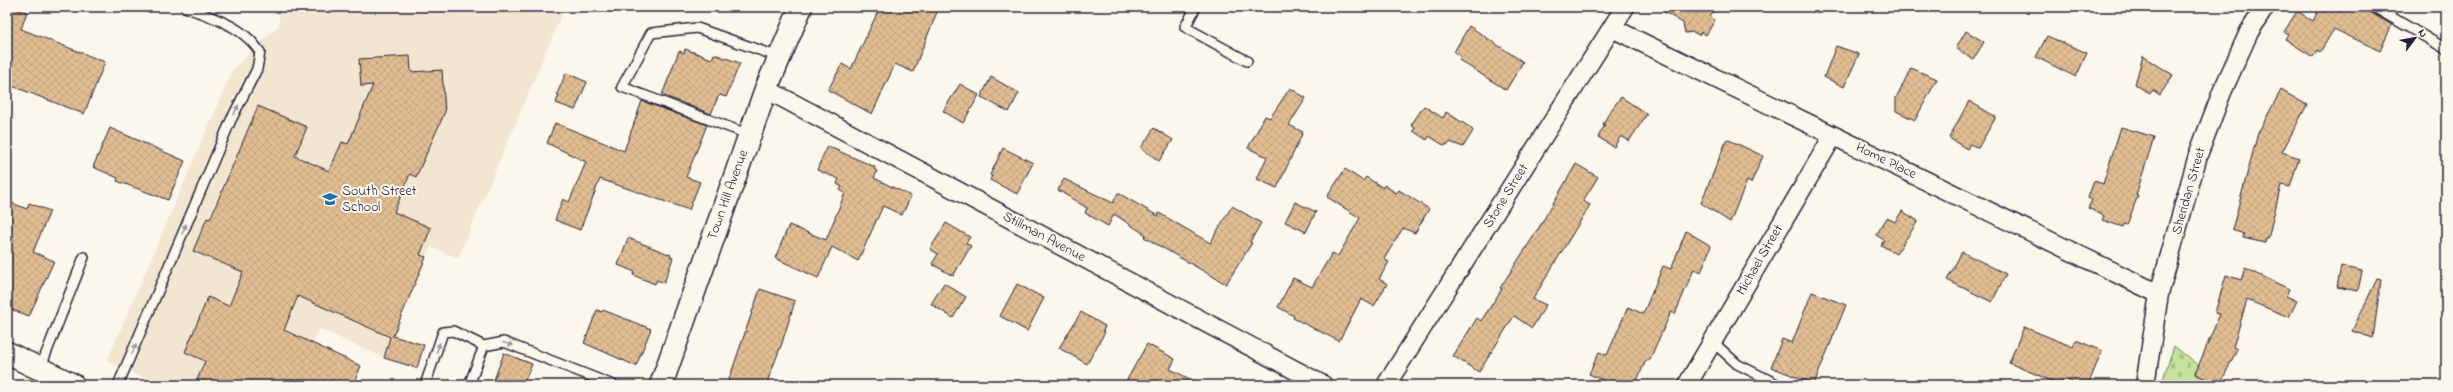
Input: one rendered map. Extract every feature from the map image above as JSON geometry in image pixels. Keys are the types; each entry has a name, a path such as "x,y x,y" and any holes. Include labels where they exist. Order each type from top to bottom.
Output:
{"street":[{"name":"Town Hill Avenue","path":"660,385 766,89 801,7"},
{"name":"Stone Street","path":"1386,385 1625,7"},
{"name":"Sheridan Street","path":"2145,385 2159,294 2198,155 2222,92 2249,32 2265,7"},
{"name":"Home Place","path":"1612,28 2159,294"},
{"name":"Stillman Avenue","path":"766,89 1323,385"},
{"name":"Michael Street","path":"1688,385 1833,136"},
{"path":"7,353 73,385"}],"lane":[{"path":"118,385 231,120 257,69 260,52 250,37 232,25 185,7"},
{"path":"1196,7 1185,27 1247,61"},
{"path":"2374,7 2446,49"},
{"path":"750,134 622,86 651,33 697,28 779,57"},
{"path":"40,369 84,257"},
{"path":"426,385 443,332 453,331 484,346 504,342 614,385"},
{"path":"1713,342 1737,364 1779,385"},
{"path":"469,385 484,346"}],"shaded area":[{"name":"South Street School","path":"279,7 565,7 458,258 431,247 383,357 319,329 294,385 159,385 107,361 233,69 279,25"}],"green space":[{"path":"2174,346 2222,385 2161,385"}],"building":[{"path":"7,7 27,12 21,29 105,62 84,114 7,84"},
{"path":"880,7 939,7 913,72 895,64 872,114 828,90 842,64 851,69"},
{"path":"1656,7 1717,7 1710,17 1715,20 1706,35 1701,32 1699,35 1693,32 1685,33 1683,23"},
{"path":"2320,7 2361,7 2392,25 2380,51 2334,29 2320,52 2317,50 2313,57 2285,39 2288,34 2284,32 2297,11 2313,21"},
{"path":"1469,26 1523,62 1506,90 1459,60 1461,57 1454,52"},
{"path":"1966,31 1984,42 1973,60 1956,48"},
{"path":"2047,36 2087,53 2076,77 2036,57"},
{"path":"1836,46 1859,54 1844,87 1824,77"},
{"path":"685,49 712,59 714,54 740,63 726,97 720,95 718,97 711,114 662,95 679,51 684,53"},
{"path":"410,56 411,72 442,70 445,112 416,177 410,174 394,212 431,228 420,255 426,257 393,336 424,345 417,368 384,358 390,337 298,296 284,330 361,366 353,385 195,385 205,361 185,352 208,297 229,306 243,272 193,251 207,218 210,219 258,106 307,127 295,156 329,171 342,142 348,144 373,85 361,86 359,59"},
{"path":"2143,56 2173,75 2160,95 2153,90 2150,94 2135,84"},
{"path":"1911,68 1937,79 1915,120 1896,111 1896,98"},
{"path":"566,73 587,82 575,110 556,103 559,95 557,94"},
{"path":"991,77 1019,93 1009,112 981,97"},
{"path":"960,84 979,95 963,123 943,111"},
{"path":"1290,88 1306,98 1289,125 1303,132 1277,188 1257,179 1267,157 1248,148 1265,116 1270,118"},
{"path":"2281,90 2307,105 2282,152 2299,158 2290,187 2281,185 2268,239 2266,239 2265,243 2243,238 2244,234 2232,230 2258,133"},
{"path":"1621,97 1647,114 1629,141 1621,136 1614,147 1598,137 1605,125 1603,124 1609,113"},
{"path":"642,101 707,125 686,177 700,182 689,210 600,179 580,230 555,220 563,199 569,202 586,162 547,143 555,123 624,151"},
{"path":"1969,101 1996,117 1978,148 1970,144 1967,149 1949,138"},
{"path":"1424,106 1443,118 1446,112 1471,128 1473,131 1463,147 1450,142 1445,146 1429,136 1427,140 1413,131 1415,128 1411,125"},
{"path":"2121,127 2154,137 2136,195 2138,195 2127,225 2124,224 2123,227 2102,220 2104,216 2088,208 2092,200 2088,198 2094,181 2103,184"},
{"path":"110,128 185,161 168,200 117,181 118,178 93,167"},
{"path":"1154,128 1173,140 1159,161 1141,148"},
{"path":"1727,139 1763,156 1751,183 1747,181 1730,222 1701,203"},
{"path":"827,146 875,167 874,169 877,171 874,178 911,196 902,215 883,206 858,261 832,247 818,278 775,258 789,225 826,240 845,193 840,190 842,187 837,184 839,179 817,170"},
{"path":"1003,148 1033,163 1017,194 990,180 992,176 990,175"},
{"path":"1576,164 1598,177 1583,201 1590,205 1533,299 1546,305 1532,328 1514,316 1479,372 1453,356 1477,318 1481,321 1502,289 1500,288 1537,231"},
{"path":"1345,169 1363,181 1366,177 1383,188 1384,185 1396,193 1399,190 1429,209 1415,233 1403,228 1384,259 1389,262 1379,279 1387,284 1374,306 1361,299 1339,341 1293,318 1294,316 1278,307 1293,278 1312,287 1332,253 1338,256 1360,218 1327,197"},
{"path":"1064,179 1113,203 1118,193 1158,216 1159,213 1210,243 1232,206 1261,223 1250,242 1252,243 1226,284 1144,237 1146,235 1114,214 1108,226 1085,213 1087,208 1058,190"},
{"path":"7,201 27,209 29,203 50,211 33,252 54,261 29,316 7,308 7,250 14,235 7,232"},
{"path":"1295,202 1316,212 1306,232 1285,222"},
{"path":"1902,211 1918,221 1896,254 1881,245 1884,240 1876,235 1887,218 1895,222"},
{"path":"946,223 970,237 966,243 971,246 953,276 932,264 938,254 930,249"},
{"path":"1686,231 1711,246 1701,272 1694,269 1675,314 1671,312 1649,361 1646,360 1635,385 1603,385 1605,381 1589,374 1599,352 1607,355 1628,307 1643,314 1663,266 1671,269"},
{"path":"628,238 671,255 670,257 673,258 664,283 657,280 655,284 633,275 635,272 618,265"},
{"path":"1962,252 2006,274 1992,302 1947,280"},
{"path":"2341,266 2362,271 2358,291 2337,287"},
{"path":"2245,268 2289,289 2286,296 2297,301 2289,317 2247,300 2233,347 2237,349 2220,385 2195,374 2220,314 2215,313 2226,275 2241,280"},
{"path":"2377,279 2381,280 2373,338 2352,331"},
{"path":"944,283 966,297 953,318 931,304"},
{"path":"1017,284 1044,298 1027,331 1000,316"},
{"path":"760,289 795,301 782,343 766,385 727,385"},
{"path":"1812,292 1846,305 1814,384 1771,367 1782,339 1792,343"},
{"path":"597,310 602,312 603,310 651,329 636,366 584,343"},
{"path":"1081,312 1105,326 1103,331 1105,332 1087,364 1059,348"},
{"path":"2024,327 2073,347 2076,340 2102,351 2088,385 2079,385 2064,379 2059,384 2009,363"},
{"path":"1147,344 1175,359 1170,369 1202,385 1124,385"},
{"path":"504,353 532,364 523,385 492,385"}],"place":[{"name":"South Street School","path":"330,199"}]}
